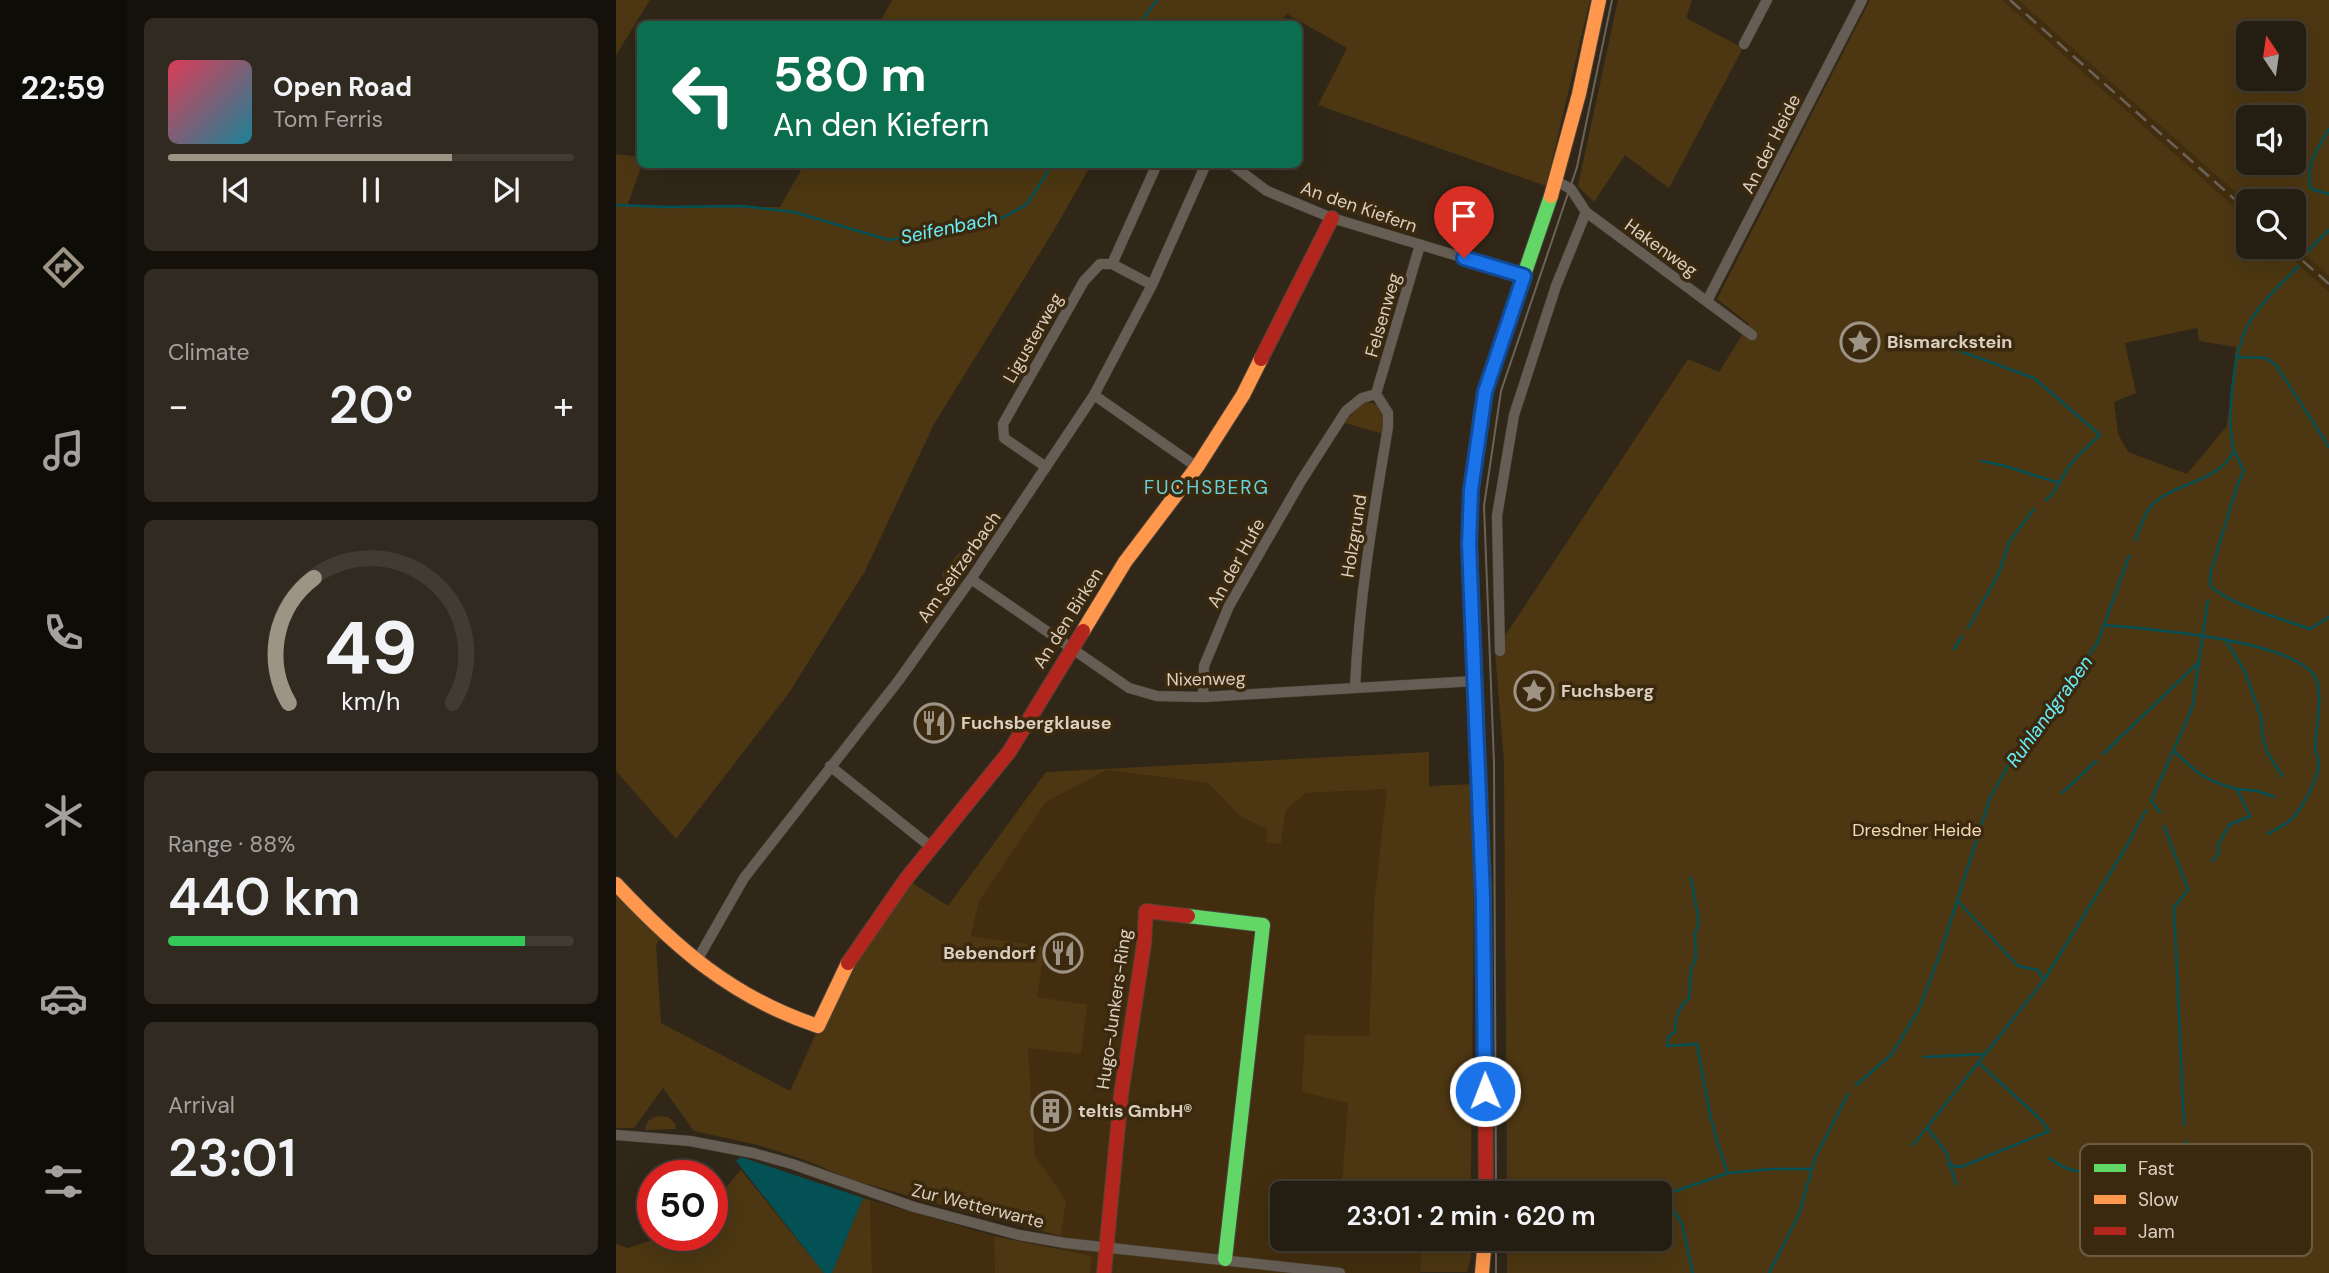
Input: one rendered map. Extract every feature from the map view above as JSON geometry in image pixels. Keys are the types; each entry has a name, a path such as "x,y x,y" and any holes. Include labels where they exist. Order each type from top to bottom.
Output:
{"street":[{"path":"1486,1181 1483,898 1469,544 1471,490 1485,392 1556,181 1599,0"},
{"path":"1744,44 1767,0"},
{"name":"An der Heide","path":"1707,301 1863,0"},
{"path":"1152,285 1112,264 1155,168"},
{"name":"Am Seifzerbach","path":"696,962 744,878 899,680 971,579 1094,395 1152,285 1204,168"},
{"name":"An den Kiefern","path":"1236,168 1267,191 1332,218 1524,276"},
{"name":"Hakenweg","path":"1556,181 1571,189 1586,212 1752,335"},
{"path":"1500,651 1497,516 1514,415 1569,249 1586,212"},
{"name":"An den Birken","path":"696,962 771,1008 818,1026 851,956 931,847 1009,752 1125,562 1197,467 1243,394 1332,218"},
{"name":"Felsenweg","path":"1376,394 1420,245"},
{"name":"Ligusterweg","path":"1046,467 1003,438 1003,424 1084,281 1100,264 1112,264"},
{"name":"Holzgrund","path":"1355,688 1366,553 1388,427 1388,413 1376,394"},
{"name":"An der Hufe","path":"1203,697 1204,666 1229,606 1268,536 1346,411 1362,398 1376,394"},
{"path":"1094,395 1197,467"},
{"name":"Nixenweg","path":"971,579 1129,688 1157,696 1203,697 1475,681"},
{"path":"830,766 931,847"},
{"path":"616,884 653,925 696,962"},
{"name":"Hugo-Junkers-Ring","path":"1104,1273 1121,1095 1144,944 1146,911 1264,925 1225,1259"},
{"name":"Zur Wetterwarte","path":"616,1135 690,1140 754,1153 914,1207 1030,1237 1340,1273"},
{"path":"1482,1273 1484,1251"}],"shaded area":[{"path":"2002,0 2018,0 2236,193 2236,208"},
{"path":"2306,256 2329,276 2329,292 2292,259 2306,259"},
{"path":"1105,770 1208,783 1241,817 1267,829 1268,843 1281,844 1286,810 1306,793 1388,789 1374,904 1369,1037 1305,1035 1348,1103 1342,1181 1270,1181 1270,1251 1421,1251 1420,1273 1090,1273 1092,1256 1059,1249 1066,1200 1035,1157 1027,1047 1037,997 971,936 979,901 1046,801"},
{"path":"870,1200 994,1236 995,1273 872,1273"}],"green space":[{"path":"616,0 650,0 637,21 616,55"},
{"path":"892,0 1590,0 1546,186 1318,105 1347,48 1287,14 1282,21 881,21"},
{"path":"1618,0 1692,0 1686,18 1743,48 1669,188 1625,155 1594,202 1578,186"},
{"name":"Dresdner Heide","path":"1870,0 2002,0 2236,208 2236,259 2292,259 2329,292 2329,1273 1507,1273 1507,1251 1672,1251 1672,1181 1507,1181 1504,762 1495,651 1688,359 1719,372 1749,324 1717,299","holes":["2197,328 2199,341 2236,347 2227,426 2187,474 2128,452 2118,434 2114,402 2136,393 2125,343"]},
{"path":"2018,0 2329,0 2329,276 2306,256 2306,189 2236,189 2236,193"},
{"path":"616,154 637,157 637,168 641,168 627,206 780,207 802,168 1089,168 934,424 865,571 789,693 676,839 616,771"},
{"path":"1367,402 1380,409 1383,434 1345,423 1358,406"},
{"path":"959,553 974,562 964,575 959,572 951,584 943,579 942,574"},
{"path":"1429,752 1429,786 1475,784 1471,1181 1342,1181 1348,1103 1302,1092 1305,1035 1369,1036 1374,904 1387,789 1306,793 1286,810 1281,844 1267,843 1267,829 1241,817 1208,783 1106,770 1046,802 979,901 971,936 1045,947 1037,997 1087,1005 1081,1054 1028,1048 1035,1156 1066,1200 1061,1236 853,1180 805,1160 758,1145 694,1131 663,1088 634,1128 616,1128 616,878 664,933 656,945 661,1023 790,1091 851,956 906,879 948,906 1046,772"},
{"path":"657,1116 668,1117 675,1123 676,1129 646,1130 648,1121"},
{"path":"741,1170 824,1273 616,1273 616,1244 628,1248 637,1245 637,1251 728,1251 728,1185"},
{"path":"863,1198 870,1200 872,1273 832,1273"},
{"path":"994,1236 1092,1256 1090,1273 995,1273"},
{"path":"1421,1251 1471,1251 1467,1272 1420,1272"}],"water":[{"path":"741,1157 863,1198 832,1273 824,1273 736,1161"}],"waterway":[{"name":"Seifenbach","path":"1141,21 1157,0"},
{"name":"Ruhlandgraben","path":"2329,129 2313,158 2309,173 2311,189 2329,194"},
{"name":"Seifenbach","path":"616,205 741,206 794,212 889,240 1002,218 1026,205 1050,168"},
{"name":"Ruhlandgraben","path":"2306,253 2329,230"},
{"name":"Ruhlandgraben","path":"2135,540 2152,505 2173,491 2217,470 2227,462 2234,451 2231,422 2232,386 2243,335 2259,308 2299,266"},
{"path":"1938,343 2034,378 2100,435 2072,463 2046,500"},
{"path":"2236,357 2266,358 2276,365 2329,447"},
{"path":"2234,451 2244,471 2211,571 2210,585 2228,598 2310,629 2329,617"},
{"path":"1982,461 2059,483"},
{"path":"1968,628 1999,573 2009,542 2034,509"},
{"name":"Ruhlandgraben","path":"1856,1085 1891,1055 1918,1011 1941,951 1990,798 2019,746 2097,644 2129,556"},
{"path":"2160,812 2151,801 2192,708 2208,600"},
{"path":"2104,625 2183,633 2250,645 2279,653 2301,664 2315,677 2319,692 2315,746 2319,762 2316,777 2303,804 2292,818 2268,834"},
{"path":"1954,649 1962,636"},
{"path":"2225,639 2245,672 2261,717 2267,752 2282,776"},
{"path":"2103,754 2199,662"},
{"path":"2174,751 2202,775 2237,789 2250,816 2229,825 2218,845 2219,853 2212,861"},
{"path":"2062,793 2096,761"},
{"path":"2237,789 2258,791 2274,797"},
{"path":"1913,1145 2044,980 2146,810"},
{"path":"2164,826 2188,890 2174,907 2184,1125"},
{"path":"1691,878 1699,922 1695,933 1696,957 1691,969 1689,998 1678,1013 1675,1032 1668,1037 1667,1046 1697,1044 1713,1125 1728,1173"},
{"path":"1957,900 2018,966 2038,970 2044,980"},
{"path":"1924,1057 1986,1054"},
{"path":"1948,1165 1961,1167 2049,1131 2040,1119 1979,1063"},
{"name":"Ruhlandgraben","path":"1769,1273 1799,1214 1815,1158 1848,1094"},
{"path":"1928,1128 1947,1154 1956,1184"},
{"path":"2050,1158 2060,1165 2080,1172"},
{"path":"1672,1192 1728,1173 1811,1169"},
{"path":"1672,1208 1682,1224 1693,1273"}],"tram line":[{"path":"1496,1181 1494,763 1484,506 1501,391 1577,167 1612,0"},
{"path":"1496,1251 1496,1273"}],"railway":[{"path":"2010,0 2236,200"},
{"path":"2301,259 2329,284"}],"traffic: fast":[{"path":"1484,887 1470,544 1471,490 1484,392 1551,196"},
{"path":"1188,916 1263,925 1225,1259"}],"traffic: slow":[{"path":"1551,196 1579,94 1599,0"},
{"path":"1083,631 1125,562 1197,467 1243,395 1261,359"},
{"path":"616,884 684,950 733,986 759,1001 818,1026 848,963"},
{"path":"1482,1273 1484,1251"}],"traffic: jam":[{"path":"1261,359 1332,218"},
{"path":"848,963 906,879 1009,752 1083,631"},
{"path":"1484,887 1486,1181"},
{"path":"1104,1273 1121,1095 1144,944 1146,911 1188,916"}],"place":[{"name":"Bismarckstein","path":"1860,342"},
{"name":"Fuchsberg","path":"1534,691"},
{"name":"Fuchsbergklause","path":"934,723"},
{"name":"Bebendorf","path":"1063,953"},
{"name":"teltis GmbH®","path":"1051,1111"}],"district":[{"name":"FUCHSBERG","path":"1207,487"}],"route":[{"path":"1464,258 1524,276 1485,392 1471,490 1469,544 1483,898 1485,1091"}]}
